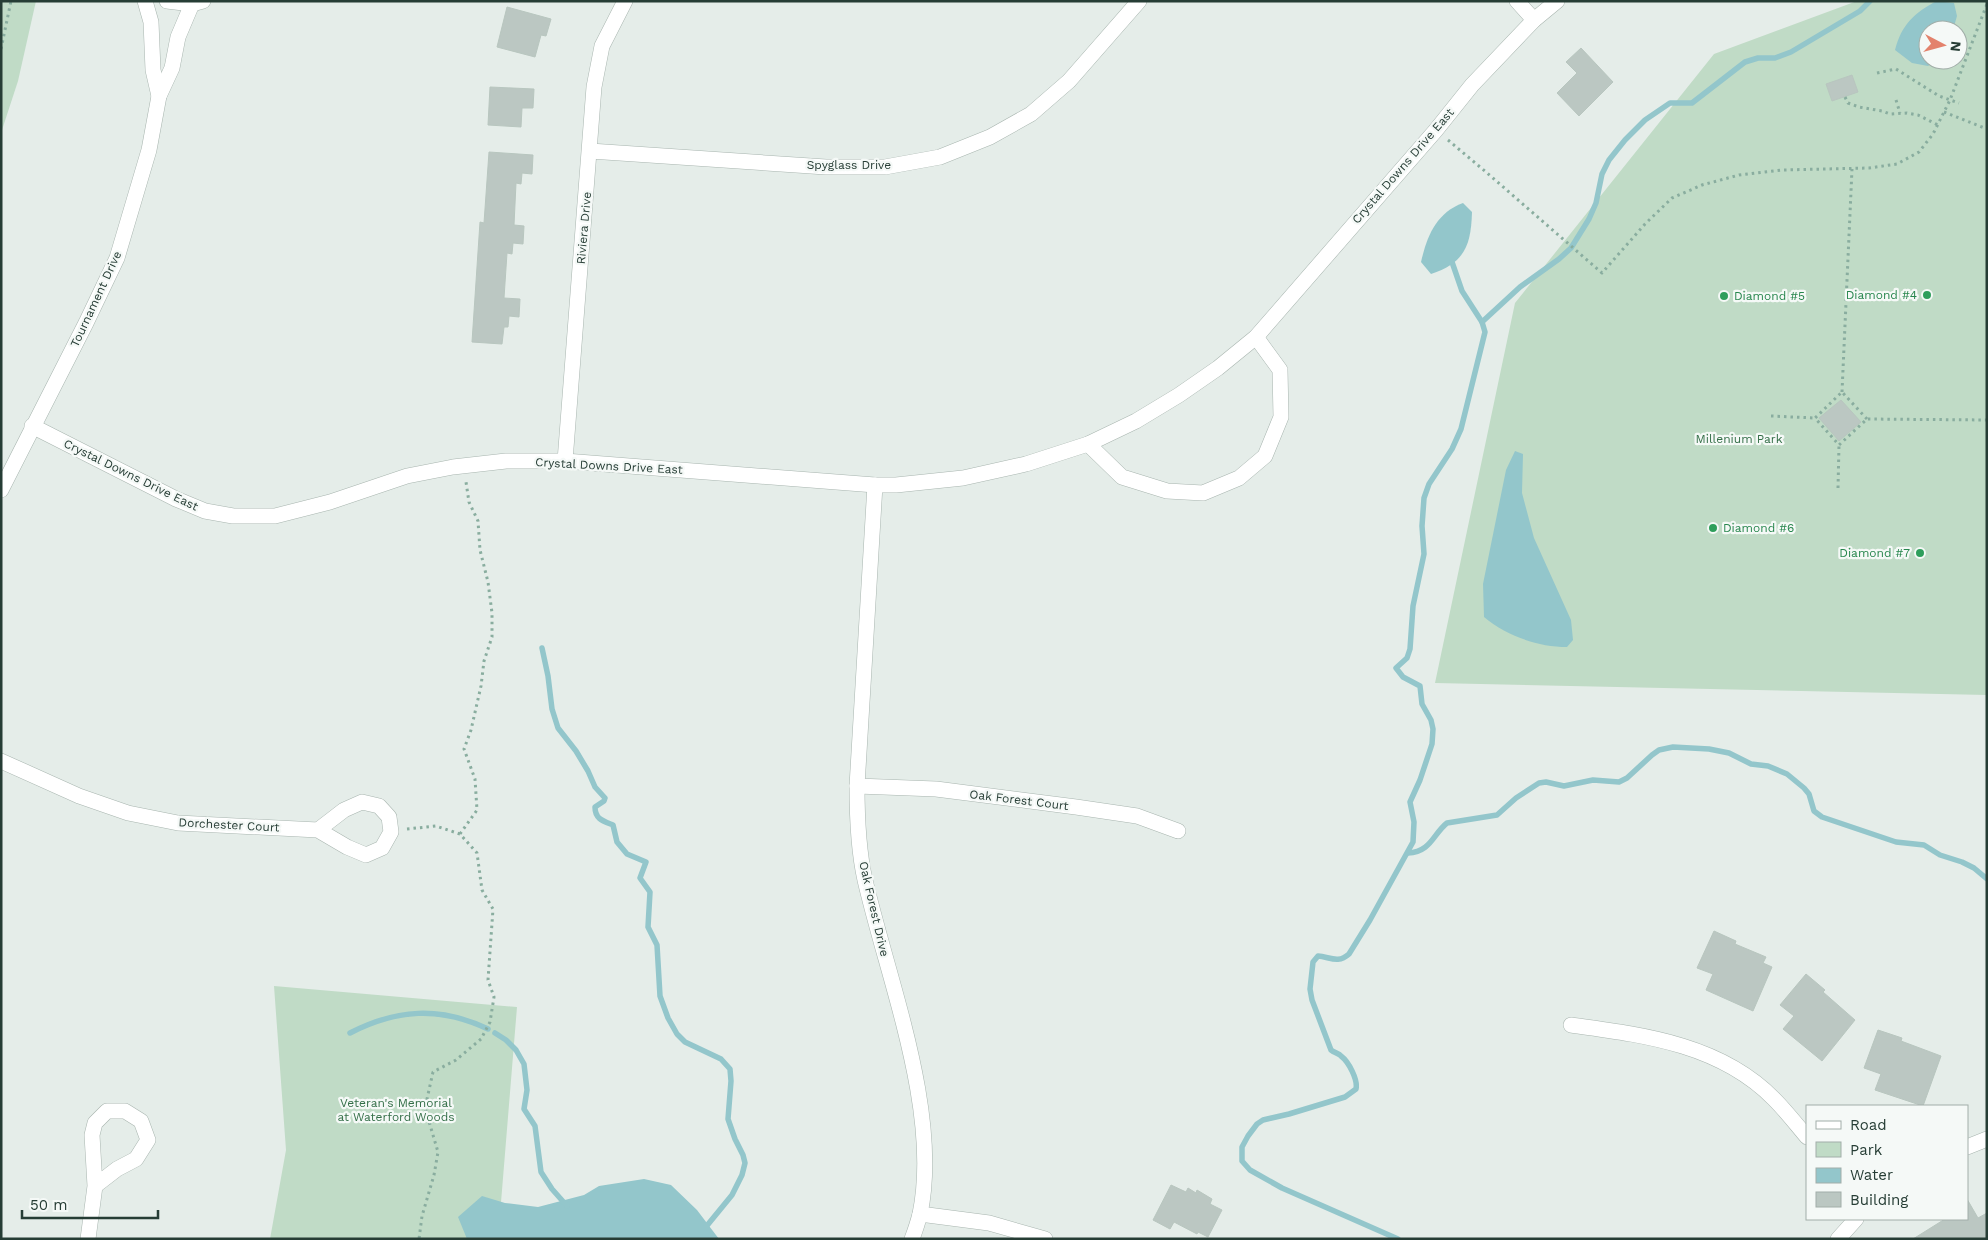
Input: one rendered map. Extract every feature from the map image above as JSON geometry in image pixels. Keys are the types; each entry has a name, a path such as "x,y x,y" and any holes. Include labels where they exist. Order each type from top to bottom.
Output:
{"street":[{"name":"Tournament Drive","path":"145,1 151,22 153,70 159,96"},
{"path":"166,1 198,3"},
{"name":"Riviera Drive","path":"564,461 594,87 602,46 625,1"},
{"name":"Spyglass Drive","path":"590,150 826,166 885,167 940,157 990,137 1031,114 1069,81 1139,1"},
{"path":"1517,1 1534,20"},
{"name":"Crystal Downs Drive East","path":"32,426 176,499 205,511 233,516 275,516 330,502 407,476 506,461 564,461 875,485 896,485 963,478 1026,464 1088,444 1136,421 1179,395 1218,368 1256,337 1436,130 1472,85 1534,20 1557,1"},
{"name":"Tournament Drive","path":"1,490 117,258 149,150 159,96 172,68 178,37 198,3"},
{"path":"1088,444 1122,477 1167,491 1204,493 1239,478 1265,456 1281,417 1280,370 1256,337"},
{"name":"Oak Forest Drive","path":"875,485 857,786 857,819 864,878 911,1060 924,1138 924,1173 920,1214 912,1239"},
{"name":"Dorchester Court","path":"1,761 79,796 128,813 178,823 318,830 347,847 366,855 382,848 391,832"},
{"name":"Oak Forest Court","path":"857,786 936,789 1076,807 1136,816 1178,831"},
{"path":"318,830 344,810 362,802 379,806 389,818 391,832"},
{"path":"1571,1025 1635,1034 1666,1041 1716,1058 1729,1065 1774,1098 1806,1135"},
{"path":"88,1239 95,1186 92,1135 95,1123 107,1111 125,1111 141,1121 148,1140 136,1159 117,1169 95,1186"},
{"path":"1968,1147 1987,1139"},
{"path":"920,1214 989,1223 1045,1239"},
{"path":"1838,1239 1855,1220"}],"path":[{"path":"1,49 11,1"},
{"path":"1436,130 1602,274 1645,224 1672,198 1702,185 1739,175 1782,170 1852,169 1897,164 1919,152 1933,134 1950,100 1987,4"},
{"path":"1877,73 1896,68 1939,96 1959,103"},
{"path":"1845,97 1848,103 1860,108 1882,110 1890,114 1918,115 1938,125"},
{"path":"1896,100 1900,113"},
{"path":"1944,112 1987,129"},
{"path":"1815,418 1842,392 1852,169"},
{"path":"1842,392 1867,419"},
{"path":"1771,416 1815,418 1839,444 1838,488"},
{"path":"1839,444 1867,419 1987,420"},
{"path":"460,834 477,810 475,779 464,749 471,730 481,686 484,661 492,637 488,582 480,550 478,521 469,502 464,466"},
{"path":"391,832 436,826 460,834 477,853 482,890 493,909 488,980 494,997 490,1022 481,1039 456,1060 432,1072 425,1108 438,1152 434,1175 422,1216 419,1239"}],"green space":[{"path":"1,1 36,1 18,81 1,133"},
{"name":"Millenium Park","path":"1857,1 1987,1 1987,695 1435,683 1515,303 1714,54"},
{"name":"Veteran's Memorial at Waterford Woods","path":"274,986 517,1007 498,1239 270,1239 286,1150"}],"water":[{"path":"1937,1 1954,3 1957,16 1956,20 1918,20 1918,64 1912,63 1895,50 1905,26 1922,10"},
{"path":"1463,203 1472,212 1468,243 1459,258 1452,264 1431,274 1421,262 1426,243 1439,219 1454,207"},
{"path":"1515,451 1523,454 1522,493 1534,538 1571,620 1573,640 1567,647 1534,643 1503,630 1484,617 1483,584 1506,470"},
{"path":"644,1179 671,1185 697,1210 719,1239 467,1239 458,1217 482,1196 505,1203 538,1207 584,1195 599,1186"}],"building":[{"path":"507,7 551,19 546,36 541,35 535,57 497,47"},
{"path":"1581,48 1613,82 1579,116 1557,93 1577,73 1566,62"},
{"path":"1852,75 1858,92 1832,101 1826,84"},
{"path":"490,87 534,89 533,108 522,108 521,127 488,125"},
{"path":"489,152 533,155 532,174 522,173 521,184 516,183 514,225 524,226 523,244 513,243 512,254 507,253 504,298 520,299 519,317 509,316 508,327 504,327 502,344 472,342 480,222 484,223"},
{"path":"1841,400 1861,422 1839,441 1819,418"},
{"path":"1714,931 1736,941 1735,944 1766,957 1763,963 1772,967 1753,1011 1706,990 1713,974 1697,968"},
{"path":"1806,974 1855,1020 1822,1061 1783,1029 1794,1016 1780,1005"},
{"path":"1878,1030 1902,1038 1901,1041 1941,1056 1923,1105 1875,1090 1881,1074 1864,1068"},
{"path":"1171,1185 1186,1192 1188,1188 1196,1193 1197,1190 1212,1199 1210,1204 1222,1210 1208,1237 1198,1232 1197,1234 1174,1222 1170,1229 1153,1220"},
{"path":"1968,1201 1978,1218 1987,1213 1987,1239 1913,1239 1943,1220 1968,1220"}],"waterway":[{"path":"1482,322 1520,287 1571,248 1589,219 1596,203 1602,174 1609,160 1645,120 1670,103 1692,103 1745,62 1758,58 1775,58 1791,52 1860,11 1870,1"},
{"path":"1398,1239 1282,1188 1250,1170 1242,1161 1242,1147 1257,1124 1263,1120 1345,1097 1356,1089 1356,1081 1350,1067 1340,1055 1331,1050 1312,1000 1310,989 1313,962 1318,956 1341,959 1349,954 1413,842 1414,822 1410,802 1420,780 1432,744 1433,729 1431,720 1422,704 1420,686 1403,677 1396,668 1407,658 1410,649 1413,606 1424,554 1422,526 1424,498 1429,484 1452,449 1461,429 1485,332 1482,322 1462,291 1452,262"},
{"path":"542,648 552,709 558,728 576,751 595,787 605,798 604,801 595,807 596,814 600,819 613,825 617,842 627,854 646,862 640,878 650,892 648,927 657,945 660,996 668,1018 677,1034 685,1042 721,1059 730,1069 728,1119 745,1163 742,1175 732,1195 696,1239"},
{"path":"1408,853 1416,852 1427,846 1447,823 1497,815 1516,798 1539,783 1546,782 1564,786 1593,780 1619,782 1627,778 1659,750 1673,747 1709,749 1729,753 1751,764 1768,766 1787,774 1804,788 1809,794 1814,811 1822,817 1896,842 1924,845 1940,855 1974,868 1987,879"},
{"path":"350,1033 384,1019 418,1013 452,1017 488,1029"},
{"path":"495,1033 516,1050 524,1064 527,1090 524,1109 535,1126 541,1172 552,1189 567,1206"}],"place":[{"name":"Diamond #4","path":"1927,295"},
{"name":"Diamond #5","path":"1724,296"},
{"name":"Diamond #6","path":"1713,528"},
{"name":"Diamond #7","path":"1920,553"}]}
